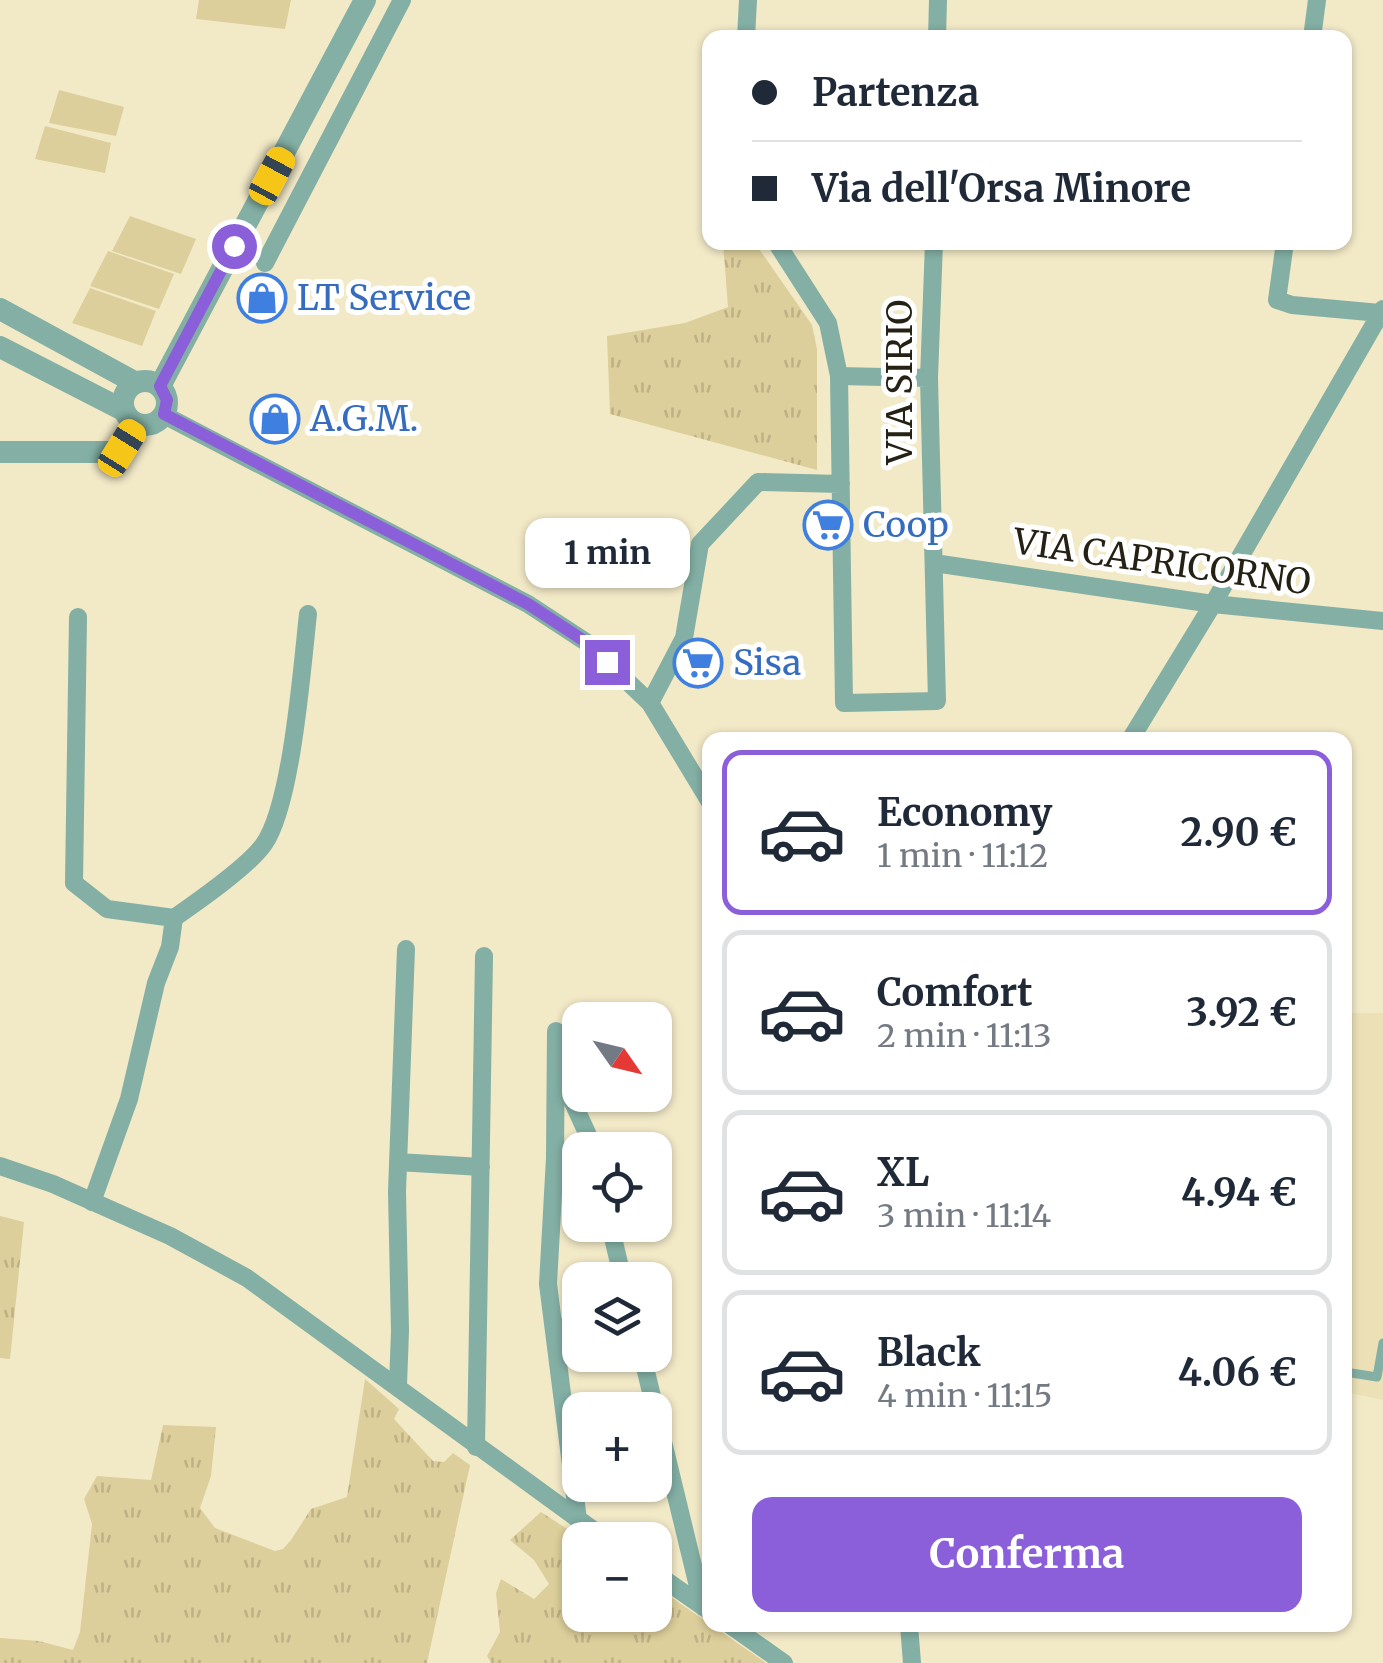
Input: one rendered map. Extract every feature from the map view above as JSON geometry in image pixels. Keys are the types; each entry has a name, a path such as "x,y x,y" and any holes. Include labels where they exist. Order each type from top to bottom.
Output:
{"street":[{"path":"0,452 114,452 122,448 130,417 124,394 148,384 364,0"},
{"path":"265,263 402,0"},
{"path":"746,30 748,0"},
{"path":"937,30 938,0"},
{"path":"1313,30 1317,0"},
{"path":"650,704 684,638 700,544 758,482 841,484 839,376 828,323 781,250"},
{"name":"VIA SIRIO","path":"841,484 844,704 937,701 930,378 934,250"},
{"path":"1135,732 1382,311 1292,305 1277,300 1284,250"},
{"path":"0,309 148,384 167,400 164,414 152,424 130,417 0,347"},
{"path":"839,376 930,378"},
{"path":"164,414 528,604 586,642 650,704 702,789"},
{"name":"VIA CAPRICORNO","path":"934,563 1213,604 1383,621"},
{"path":"78,617 74,884 108,910 174,918 218,886 264,844 280,806 308,614"},
{"path":"92,1202 129,1099 156,983 170,947 174,918"},
{"path":"398,1385 398,1162 406,948"},
{"path":"476,1447 484,956"},
{"path":"556,1031 555,1158 548,1284 578,1520"},
{"path":"556,1064 588,1132"},
{"path":"398,1162 481,1167"},
{"path":"0,1166 170,1236 247,1278 581,1522"},
{"path":"554,1329 562,1327"},
{"path":"646,1372 702,1589"},
{"path":"672,1585 702,1606"},
{"path":"740,1632 784,1663"},
{"path":"910,1632 912,1663"}],"lane":[{"path":"1352,1373 1376,1377 1383,1343"}],"shaded area":[{"path":"1352,1013 1383,1013 1383,1400 1352,1393"}],"green space":[{"path":"199,0 291,0 285,29 196,19"},
{"path":"59,90 124,107 116,136 49,123"},
{"path":"45,126 111,143 105,173 35,159"},
{"path":"130,216 196,239 181,274 112,251"},
{"path":"724,250 760,250 812,325 817,349 817,470 610,414 607,336 685,323 728,307"},
{"path":"108,251 174,274 159,309 90,286"},
{"path":"90,288 156,311 142,346 72,323"},
{"path":"0,1216 24,1222 10,1359 0,1358"},
{"path":"365,1379 399,1409 394,1419 433,1461 444,1462 453,1453 470,1465 427,1663 0,1663 0,1638 39,1641 73,1650 80,1632 92,1524 84,1499 97,1476 151,1480 163,1425 216,1427 211,1476 200,1508 215,1528 275,1551 283,1549 311,1509 347,1497"},
{"path":"541,1512 562,1526 562,1632 672,1632 672,1598 702,1619 702,1632 721,1632 766,1663 491,1663 487,1656 500,1632 496,1593 501,1579 534,1599 549,1584 534,1560 510,1540"}],"place":[{"name":"LT Service","path":"262,298"},
{"name":"A.G.M.","path":"275,419"},
{"name":"Coop","path":"828,525"},
{"name":"Sisa","path":"698,663"}],"route":[{"path":"234,246 160,386 167,400 164,414 528,604 586,642 607,662"}]}
